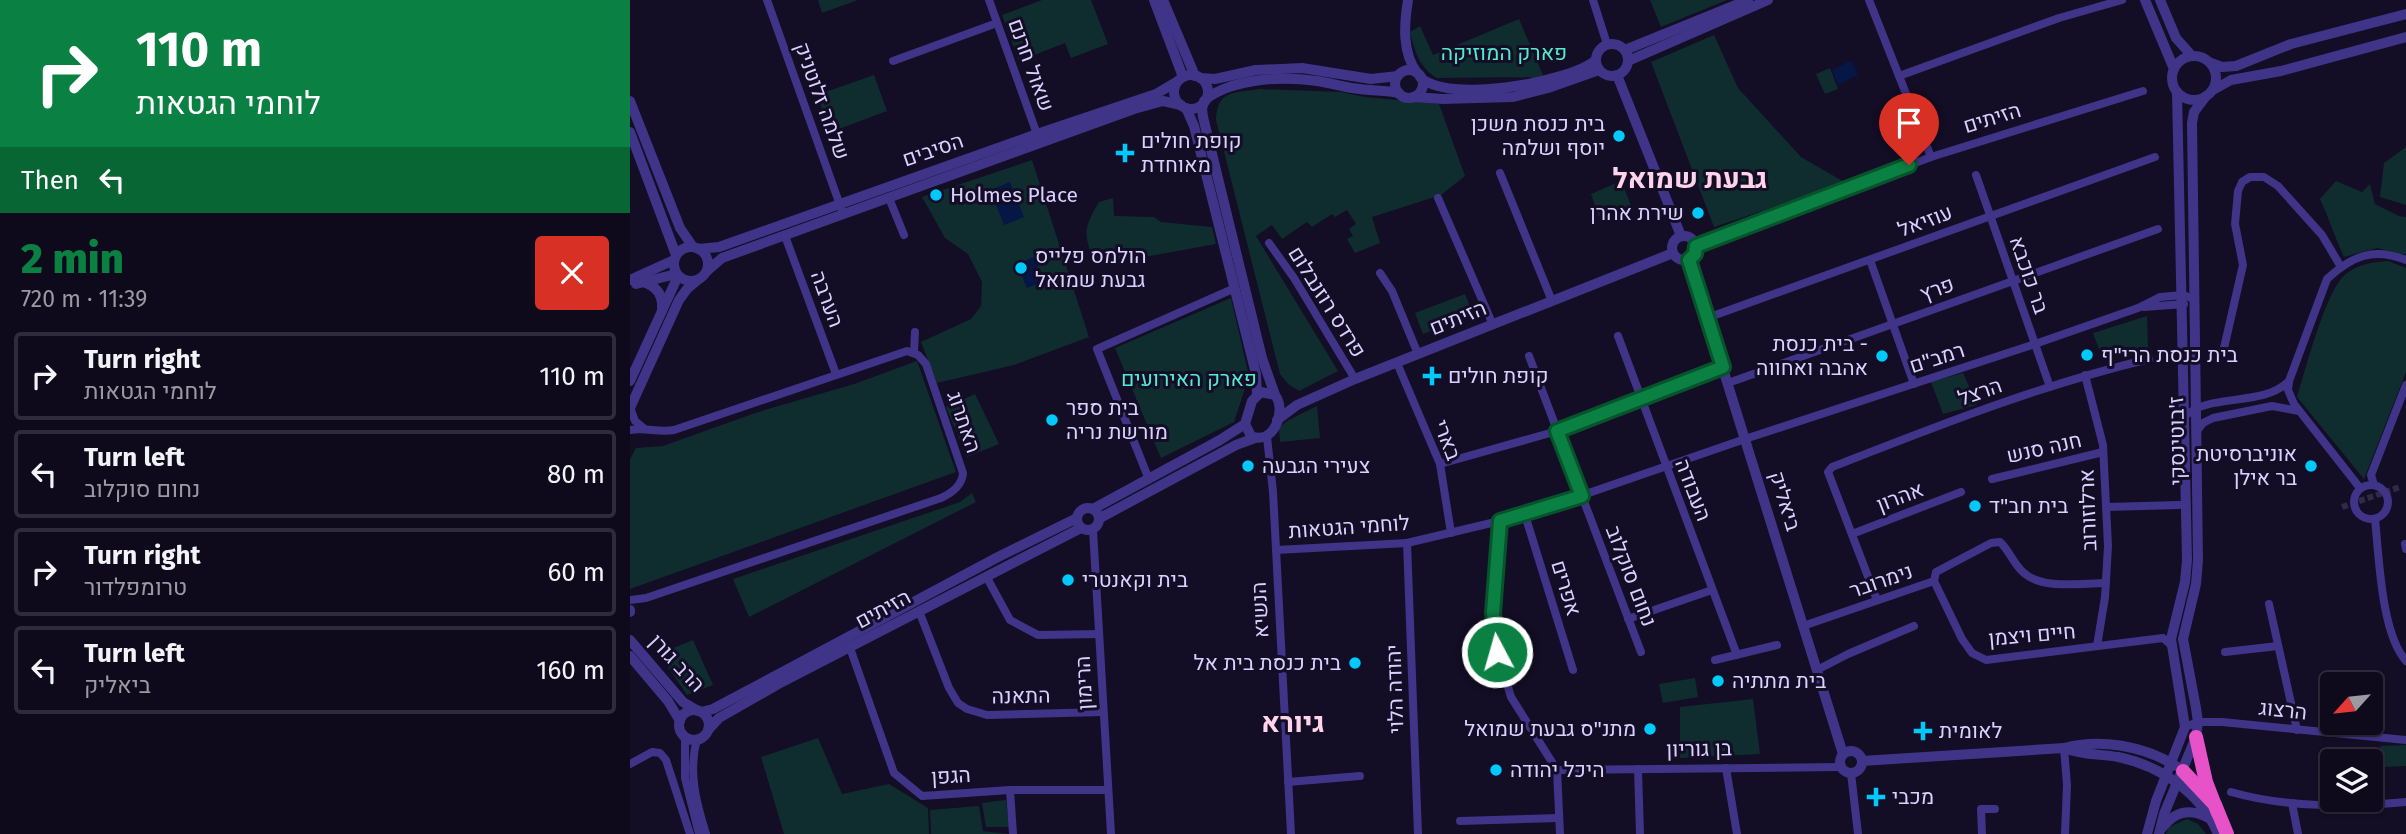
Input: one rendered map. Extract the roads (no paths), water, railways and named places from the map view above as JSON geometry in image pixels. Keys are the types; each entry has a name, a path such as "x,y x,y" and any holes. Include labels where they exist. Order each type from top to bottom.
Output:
{"highway":[{"path":"2190,732 2215,816"},
{"path":"2173,769 2205,793 2227,834"}],"street":[{"name":"שלמה זלוטניק","path":"767,0 841,209"},
{"name":"שאול חרנם","path":"989,0 1039,138"},
{"path":"1154,0 1181,79"},
{"path":"1096,513 1098,526 1084,526 1082,509 1096,513 1236,445 1267,437 1273,431 1276,420 1278,399 1264,368 1203,117 1202,109 1207,90 1190,69 1163,0"},
{"path":"1408,0 1406,45 1422,89 1413,97"},
{"path":"1593,0 1607,44"},
{"path":"1626,56 1748,0"},
{"path":"1626,56 1768,0"},
{"path":"1869,0 1931,157"},
{"path":"1899,76 2059,18 2122,0"},
{"path":"2146,0 2174,69"},
{"path":"2160,0 2176,38 2192,56"},
{"path":"2406,14 2291,44 2236,66 2222,67 2192,56 2179,61 2172,79 2177,92 2188,99 2209,93 2231,80 2281,71 2406,37"},
{"path":"893,61 997,23"},
{"path":"1607,44 1617,44 1626,56 1624,69 1617,75 1607,75 1598,65 1599,50 1607,44"},
{"path":"1399,93 1395,83 1400,74 1406,45"},
{"path":"2209,93 2216,79 2211,64"},
{"path":"1184,106 1196,107 1227,88 1257,81 1283,79 1317,81 1399,93 1406,97 1513,97 1548,88 1598,65"},
{"path":"1257,394 1256,374 1194,125 1175,96 1175,85 1181,79 1214,79 1256,70 1302,68 1371,79 1410,70 1431,85 1450,88 1511,88 1598,65"},
{"path":"1617,75 1681,236"},
{"name":"הסיבים","path":"696,248 719,247 841,209 1156,94 1181,79"},
{"name":"הזיתים","path":"1696,246 1931,157 2143,91"},
{"name":"ז'בוטינסקי","path":"2173,769 2190,732 2172,631 2185,582 2187,560 2177,92"},
{"name":"ז'בוטינסקי","path":"2155,834 2164,814 2179,746 2198,722 2183,639 2196,584 2198,560 2192,123 2194,112 2209,93"},
{"path":"630,101 680,228 706,256 703,275 679,300 630,408 635,421 645,429"},
{"name":"הסיבים","path":"703,275 722,258 785,236 841,209 889,198 1039,138 1157,102 1173,102 1184,106"},
{"path":"630,132 675,257 677,275 630,381"},
{"name":"עוזיאל","path":"1707,318 2155,158"},
{"path":"1500,173 1552,301"},
{"name":"בר כוכבא","path":"1976,175 2050,387"},
{"path":"2224,348 2243,265 2235,224 2238,191 2242,181 2250,177 2264,177 2278,186 2322,235 2341,267"},
{"path":"889,198 904,235"},
{"path":"1438,198 1493,325"},
{"name":"פרץ","path":"1728,383 2158,229"},
{"name":"הערבה","path":"785,236 835,374"},
{"path":"1681,236 1692,239 1696,246 1695,254 1689,260 1678,259 1673,253 1674,241 1681,236"},
{"name":"פרדס רוזנבלום","path":"1269,243 1294,278 1355,379"},
{"path":"630,283 675,257 683,248 696,248"},
{"path":"2360,488 2299,411 2290,397 2289,381 2327,279 2341,267 2360,257 2381,252 2406,260"},
{"name":"הזיתים","path":"1276,420 1297,405 1355,379 1673,253"},
{"name":"ביאליק","path":"1689,260 1843,754"},
{"path":"1870,260 1914,383"},
{"path":"1380,273 1392,291 1418,354"},
{"path":"630,283 677,275 688,281 703,275"},
{"path":"643,282 658,290 662,299 662,312"},
{"path":"1148,477 1097,349 1235,288"},
{"name":"רמב\"ם","path":"1745,439 2035,344 2138,308 2160,297 2183,300"},
{"path":"2183,300 2194,299"},
{"path":"630,430 674,430 835,374 900,353 914,352 915,332"},
{"name":"העבודה","path":"1618,336 1665,468 1737,655"},
{"name":"האתרוג","path":"630,600 646,598 941,498 954,491 962,478 962,468 926,364 914,352"},
{"name":"נחום סוקלוב","path":"1529,356 1641,652"},
{"name":"הרצל","path":"1852,534 1828,472 1832,467 1952,420 2085,375 2149,359"},
{"name":"בארי","path":"1397,363 1440,464 1451,533"},
{"path":"1440,464 1557,431 1723,367"},
{"name":"ארלוזורוב","path":"2085,375 2104,452 2108,545 2106,583 2097,646"},
{"path":"2185,417 2195,408 2275,392 2289,381"},
{"path":"2374,485 2360,488 2353,500 2355,510 2361,517 2375,519 2385,513 2388,502 2384,491 2374,485 2371,475 2406,385"},
{"path":"2195,390 2203,400 2217,404"},
{"path":"1255,438 1248,432 1245,424 1252,401 1257,394 1266,391 1278,399"},
{"name":"הזיתים","path":"1278,399 1290,406 1297,405"},
{"path":"2196,432 2203,423 2213,418 2272,406 2299,411"},
{"path":"1096,513 1148,477 1245,424"},
{"name":"הנשיא","path":"1267,437 1276,550 1291,834"},
{"name":"לוחמי הגטאות","path":"1276,550 1407,544 1525,515 1745,439"},
{"name":"חנה סנש","path":"1992,479 2104,452"},
{"name":"אהרון","path":"1852,534 1961,492"},
{"path":"2106,507 2179,505"},
{"name":"אפרים","path":"1525,515 1573,670"},
{"path":"2375,519 2381,583 2392,631 2401,656 2406,661"},
{"path":"1500,521 1493,613 1497,652 1511,697 1556,770 1560,834"},
{"name":"הזיתים","path":"708,730 719,718 1084,526"},
{"name":"הזיתים","path":"699,711 713,709 987,563 1084,526"},
{"name":"הרימון","path":"1084,526 1099,634 1111,834"},
{"path":"1852,534 1877,600"},
{"name":"נימרובר","path":"1803,626 1934,581 1936,572 1991,543 2000,542 2026,576 2042,583 2106,583"},
{"name":"יהודה הלוי","path":"1407,544 1419,834"},
{"path":"986,576 1010,621 1038,635 1099,634"},
{"name":"חיים ויצמן","path":"1934,581 1962,639 1972,653 1986,660 2163,638 2173,648"},
{"path":"1628,619 1712,590"},
{"name":"האתרוג","path":"630,612 646,598"},
{"path":"2269,604 2297,730"},
{"name":"התאנה","path":"919,611 949,688 958,703 967,709 987,715 1103,712"},
{"path":"1817,670 1914,626"},
{"name":"הרב גורן","path":"630,639 683,702 699,711"},
{"path":"1715,660 1777,645"},
{"path":"2225,652 2278,646"},
{"name":"הגפן","path":"850,648 894,773 922,796 1010,790 1108,790"},
{"name":"הרב גורן","path":"630,656 668,701 680,721"},
{"path":"699,711 707,718 708,730 705,735 691,738 680,731 680,721 685,713 699,711"},
{"name":"הרצוג","path":"2198,722 2259,725 2406,740"},
{"path":"691,738 686,790 699,834"},
{"path":"691,738 693,780 706,834"},
{"path":"1862,761 2076,745 2102,744 2137,750 2173,769 2166,776 2158,798 2155,834"},
{"path":"2064,748 2077,753 2139,762 2166,776"},
{"path":"2064,748 2067,785 2065,834"},
{"path":"1846,770 1860,769 1862,761 1859,754 1853,751 1843,754 1840,761 1846,770 1858,834"},
{"path":"630,764 652,752 660,753 666,760 691,834"},
{"path":"2139,762 2152,776 2158,798"},
{"path":"1726,768 1737,834"},
{"path":"1638,769 1640,834"},
{"name":"בן גוריון","path":"1556,770 1846,770"},
{"path":"1288,782 1360,776"},
{"path":"1010,790 1013,834"},
{"path":"2231,792 2255,799 2292,803 2374,805 2406,802"},
{"path":"2292,803 2298,834"},
{"path":"1982,834 1981,809 1995,809"},
{"path":"2155,834 2168,820 2183,812 2215,816 2218,834"},
{"path":"1461,821 1559,818"}],"water":[{"path":"1851,60 1858,75 1838,85 1832,70"},
{"path":"1010,182 1024,217 1004,225 990,190"},
{"path":"1034,257 1044,281 1027,288 1017,264"}],"tunnel":[{"path":"2342,507 2400,487"}],"place":[{"name":"בית כנסת משכן יוסף ושלמה","path":"1619,136"},
{"name":"קופת חולים מאוחדת","path":"1125,153"},
{"name":"Holmes Place","path":"936,195"},
{"name":"שירת אהרן","path":"1698,213"},
{"name":"הולמס פלייס גבעת שמואל","path":"1021,268"},
{"name":"בית כנסת הרי\"ף","path":"2087,355"},
{"name":"בית כנסת - אהבה ואחווה","path":"1882,356"},
{"name":"קופת חולים","path":"1432,376"},
{"name":"בית ספר מורשת נריה","path":"1052,420"},
{"name":"צעירי הגבעה","path":"1248,466"},
{"name":"אוניברסיטת בר אילן","path":"2311,466"},
{"name":"בית חב\"ד","path":"1975,506"},
{"name":"בית וקאנטרי","path":"1068,580"},
{"name":"בית כנסת בית אל","path":"1355,663"},
{"name":"בית מתתיה","path":"1718,681"},
{"name":"מתנ\"ס גבעת שמואל","path":"1650,729"},
{"name":"לאומית","path":"1923,731"},
{"name":"היכל יהודה","path":"1496,770"},
{"name":"מכבי","path":"1876,797"}],"district":[{"name":"גבעת שמואל","path":"1690,178"},
{"name":"גיורא","path":"1293,722"}],"park label":[{"name":"פארק המוזיקה","path":"1504,53"},
{"name":"פארק האירועים","path":"1189,379"}]}
